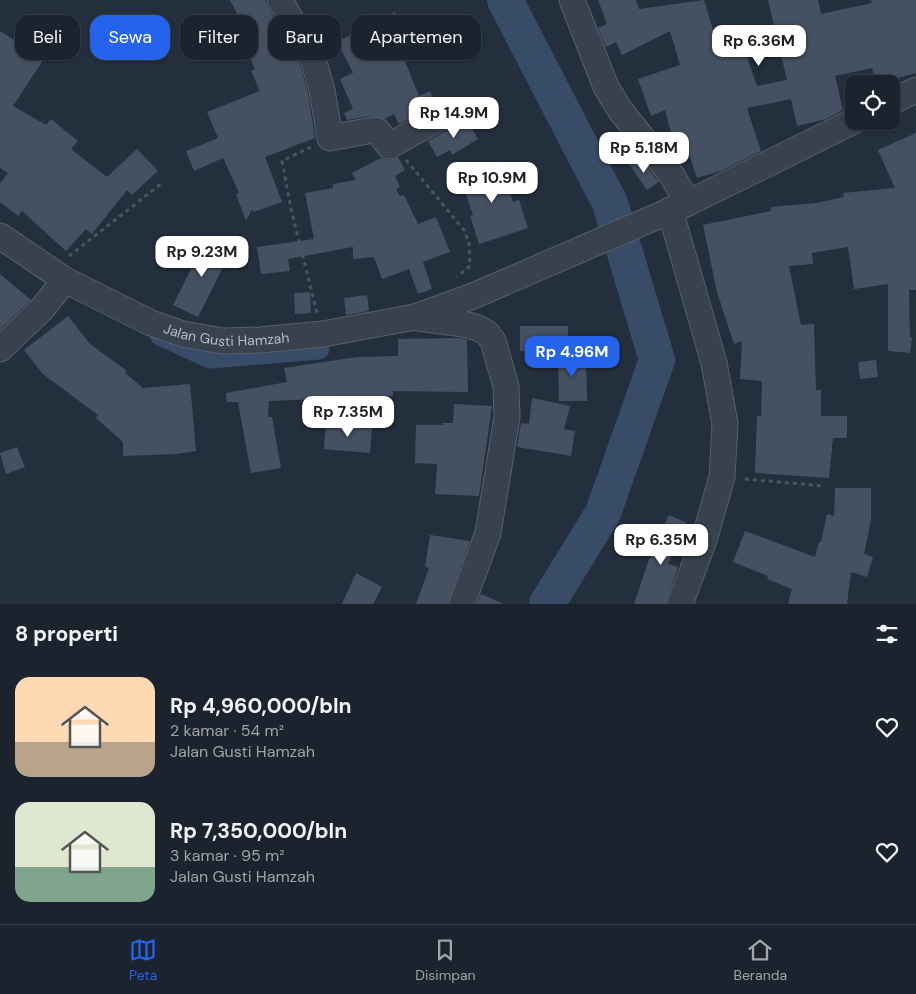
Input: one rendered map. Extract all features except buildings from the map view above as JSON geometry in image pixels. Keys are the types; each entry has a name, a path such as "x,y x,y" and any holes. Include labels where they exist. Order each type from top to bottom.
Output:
{"street":[{"path":"280,0 313,59 322,90 330,138 373,130 378,131 389,146 452,111"},
{"path":"572,0 606,87 620,110 671,174 673,209 718,385 725,424 722,477 704,540 680,604"},
{"path":"900,98 916,90"},
{"name":"Jalan Gusti Hamzah","path":"0,236 59,275 151,323 183,334 222,341 260,340 323,334 415,317 473,296 673,209 845,125"},
{"path":"0,349 41,310 59,275"},
{"path":"415,317 478,328 487,333 493,341 506,386 507,416 488,533 462,604"}],"path":[{"path":"323,334 304,264 282,161 330,138"},
{"path":"389,146 398,150 464,230 469,243 470,266 452,282"},
{"path":"59,275 162,184"},
{"path":"722,477 824,486"}],"waterway":[{"path":"505,0 610,203 657,360 603,513 547,604"},
{"path":"160,335 210,358 319,349"}]}
